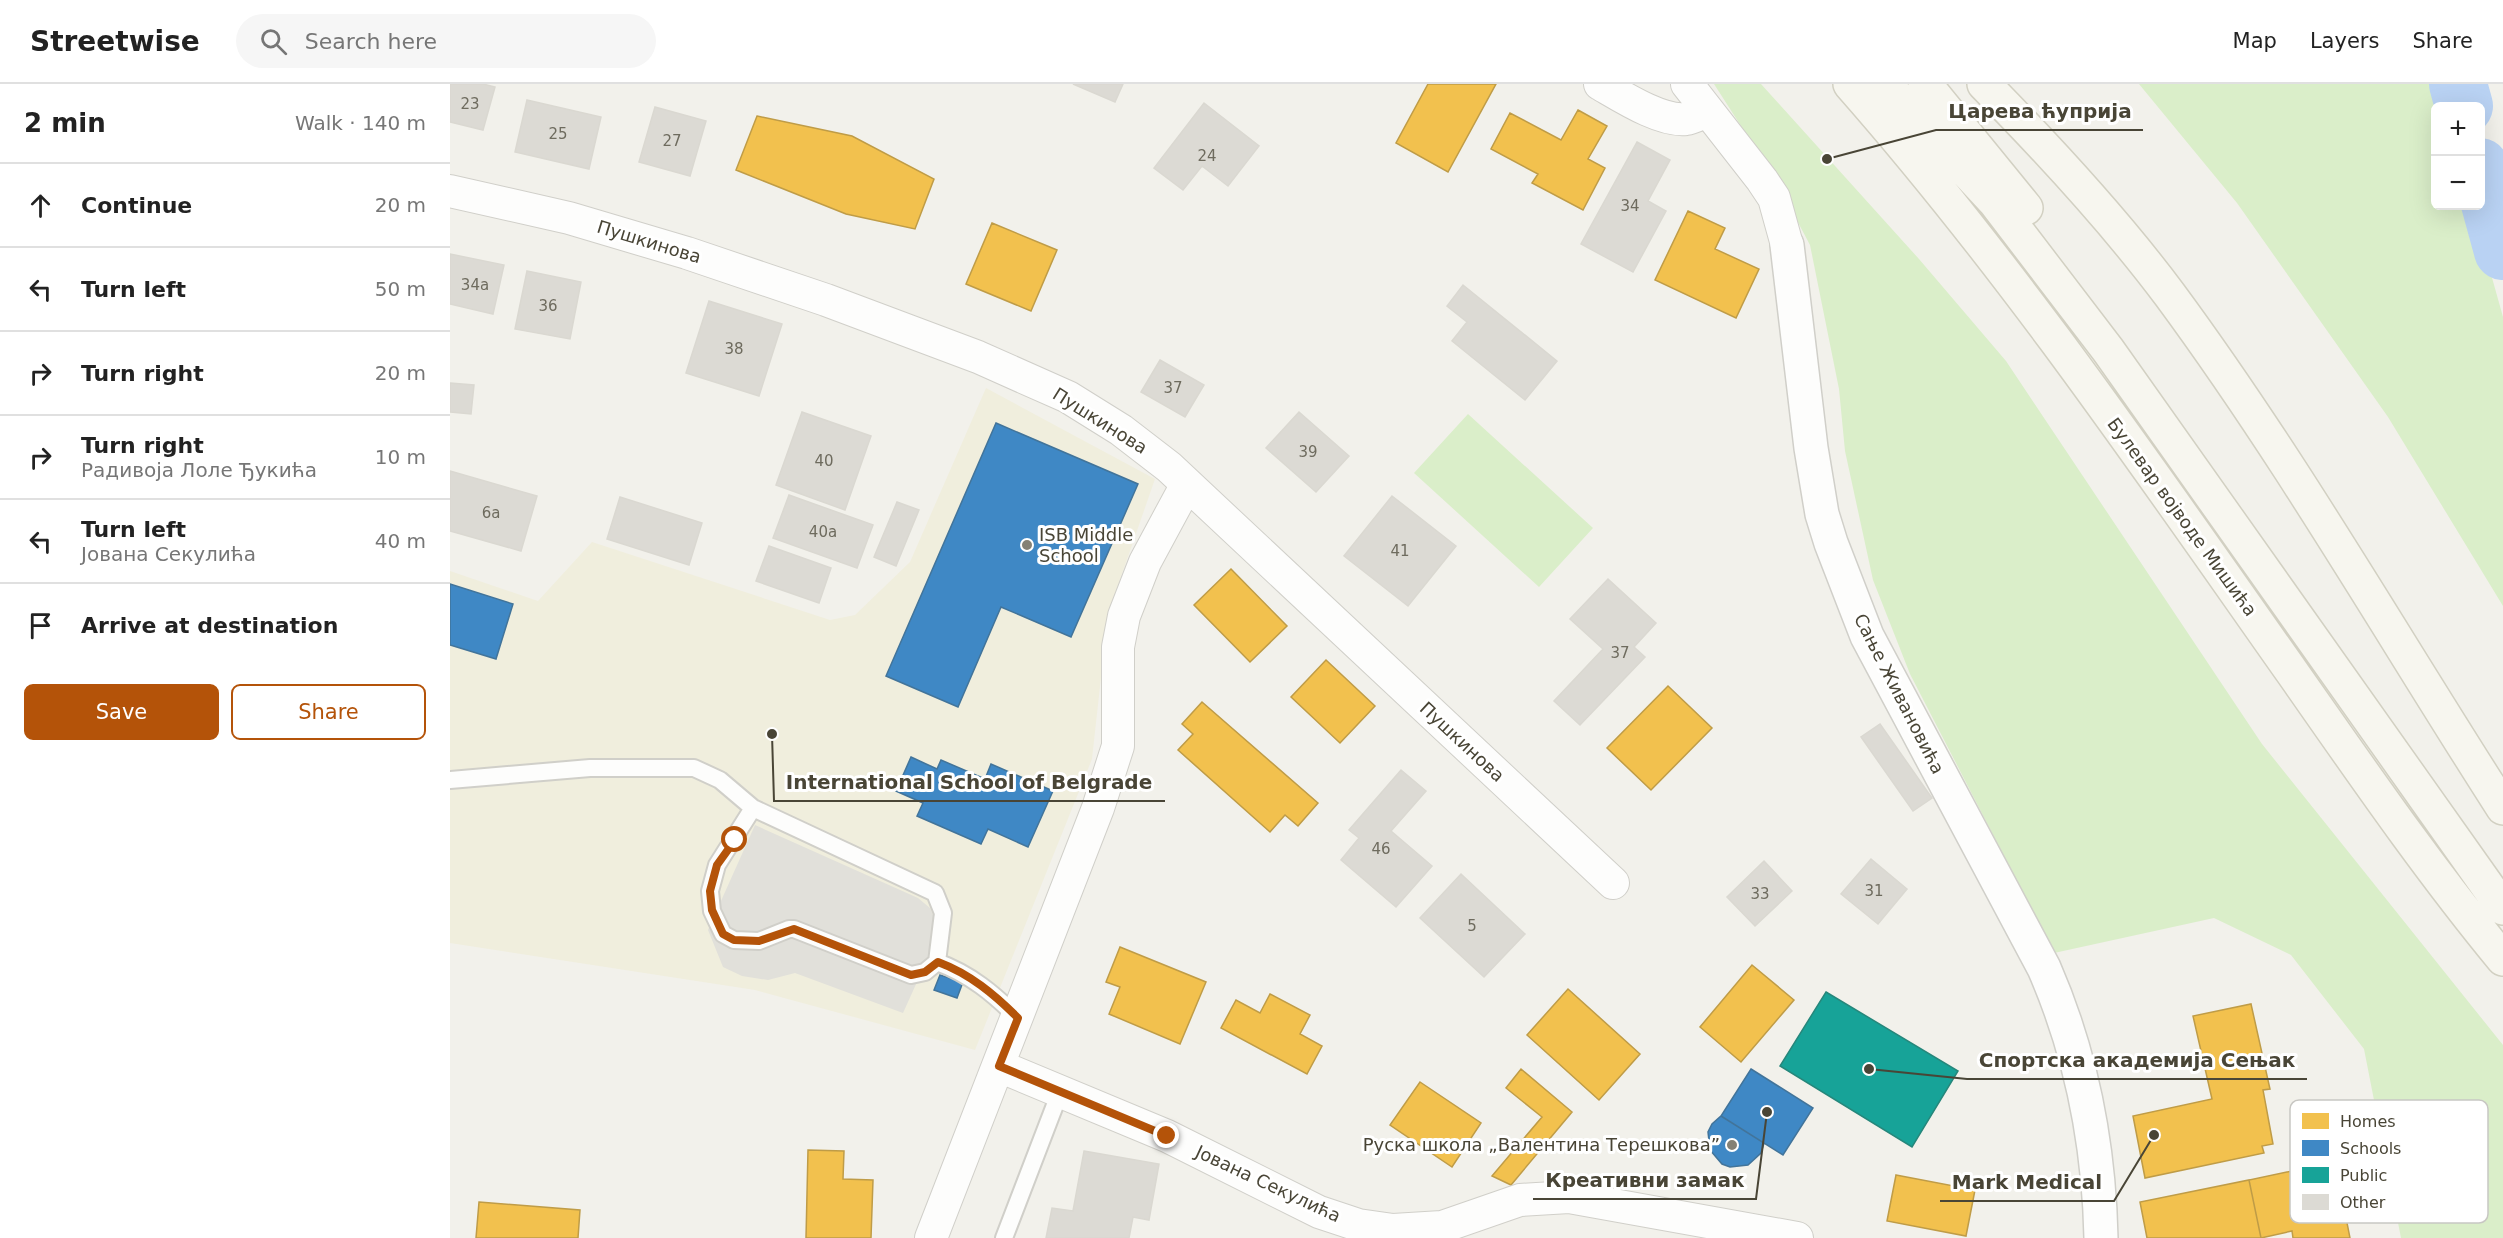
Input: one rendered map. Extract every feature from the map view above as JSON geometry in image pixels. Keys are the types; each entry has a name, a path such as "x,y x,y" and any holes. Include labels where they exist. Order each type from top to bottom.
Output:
{"main road":[{"name":"Булевар војводе Мишића","path":"1850,84 1912,153 2024,298 2424,858 2503,959"},
{"path":"1885,84 1995,202 2108,350 2503,908"},
{"path":"1925,84 2048,234 2503,868"},
{"path":"1984,84 2073,179 2169,293 2286,464 2503,808"}],"street":[{"path":"1600,84 1646,109 1671,117 1686,119 1708,111"},
{"name":"Сање Живановића","path":"1687,84 1749,160 1774,198 1788,246 1811,448 1828,533 1867,636 2056,994 2085,1088 2093,1128 2100,1198 2101,1238"},
{"name":"Пушкинова","path":"450,191 569,218 687,253 826,300 978,357 1068,398 1121,430 1188,484 1613,884"},
{"path":"931,1238 1088,839 1113,766 1119,731 1119,637 1132,590 1188,484"},
{"name":"Јована Секулића","path":"999,1066 1167,1136 1319,1212 1358,1225 1393,1230 1442,1227 1520,1200 1569,1197 1797,1238"}],"lane":[{"path":"450,780 590,768 694,768 720,780 753,808 935,893 943,913 938,962 925,972 911,975 794,929 759,941 734,940 723,934 712,910 710,891 717,865 753,808"},
{"path":"938,962 961,970 996,996 1018,1018"},
{"path":"1004,1238 1060,1092"}],"shaded area":[{"path":"986,388 1155,479 1108,614 1092,759 975,1050 755,990 450,943 450,571 538,601 592,542 830,620 855,615 910,562"},
{"path":"755,825 918,898 930,908 937,924 936,940 903,1013 795,973 768,980 742,976 723,967 708,930"}],"green space":[{"path":"1714,84 1761,84 1919,259 2006,361 2262,744 2503,1045 2503,1238 2401,1238 2398,1223 2488,1223 2488,1100 2374,1100 2364,1049 2291,955 2214,918 2054,953 1910,674 1873,580 1845,451 1839,389 1810,245 1775,179"},
{"path":"2139,84 2438,84 2443,102 2431,102 2431,210 2473,210 2503,317 2503,606 2388,417 2237,203"},
{"path":"1468,414 1593,528 1539,587 1414,473"}],"building: Homes":[{"path":"1428,84 1496,84 1448,172 1396,143"},
{"path":"1578,110 1607,126 1588,159 1605,168 1583,210 1532,183 1538,174 1491,149 1510,113 1561,140"},
{"path":"757,116 852,136 934,179 915,229 846,214 736,170"},
{"path":"1688,211 1725,228 1715,249 1759,269 1736,318 1655,280"},
{"path":"992,223 1057,250 1031,311 966,284"},
{"path":"1231,569 1287,626 1250,662 1194,605"},
{"path":"1326,660 1375,706 1340,743 1291,697"},
{"path":"1668,686 1712,728 1651,790 1607,748"},
{"path":"1202,702 1318,803 1298,826 1285,815 1270,832 1178,750 1193,734 1182,724"},
{"path":"1120,947 1206,982 1180,1044 1109,1014 1120,987 1106,982"},
{"path":"1752,965 1794,1000 1741,1062 1700,1027"},
{"path":"1568,989 1640,1054 1599,1100 1527,1035"},
{"path":"1270,994 1310,1015 1300,1034 1322,1046 1307,1074 1221,1028 1236,1000 1260,1013"},
{"path":"2251,1004 2270,1089 2263,1090 2273,1144 2262,1146 2264,1153 2145,1178 2133,1116 2212,1099 2193,1016"},
{"path":"1521,1069 1572,1112 1511,1185 1492,1176 1542,1117 1506,1088"},
{"path":"1420,1082 1481,1123 1452,1167 1390,1125"},
{"path":"808,1150 844,1151 843,1179 873,1180 871,1238 806,1238"},
{"path":"2290,1171 2290,1223 2347,1223 2350,1238 2293,1238 2292,1231 2261,1238 2249,1180"},
{"path":"1896,1175 1975,1190 1966,1236 1887,1221"},
{"path":"2249,1180 2261,1238 2147,1238 2140,1202"},
{"path":"479,1202 580,1210 578,1238 476,1238"}],"building: Schools":[{"name":"ISB Middle School","path":"996,423 1138,484 1071,637 1001,607 958,707 886,676"},
{"path":"450,584 513,604 496,659 450,645"},
{"path":"911,757 937,769 941,760 985,779 991,764 1053,791 1028,847 988,829 981,844 917,816 923,803 896,791"},
{"path":"940,975 963,982 957,998 934,990"},
{"path":"1751,1069 1813,1108 1783,1155 1721,1116"},
{"path":"1721,1116 1764,1143 1761,1153 1748,1165 1730,1167 1722,1164 1710,1150 1708,1132 1712,1124"}],"building: Public":[{"path":"1826,992 1958,1071 1912,1147 1780,1066"}],"building: Other":[{"path":"450,84 483,84 495,87 483,130 450,122"},
{"path":"1073,84 1123,84 1115,102"},
{"path":"527,100 601,117 589,169 515,152"},
{"path":"1204,103 1259,146 1228,186 1202,166 1183,190 1154,168"},
{"path":"655,107 706,121 690,176 639,162"},
{"path":"1637,142 1670,160 1648,201 1666,211 1633,272 1581,244"},
{"path":"450,254 504,265 493,314 450,304"},
{"path":"527,271 581,282 570,339 515,329"},
{"path":"1463,285 1557,361 1525,400 1452,341 1467,322 1447,306"},
{"path":"709,301 782,324 759,396 686,373"},
{"path":"1160,360 1204,385 1185,417 1141,392"},
{"path":"450,383 474,385 471,414 450,412"},
{"path":"802,412 871,436 845,510 776,485"},
{"path":"1299,412 1349,456 1316,492 1266,448"},
{"path":"450,471 537,496 521,551 450,531"},
{"path":"789,495 873,525 857,568 773,538"},
{"path":"1392,496 1456,546 1408,606 1344,556"},
{"path":"620,497 702,523 689,565 607,539"},
{"path":"897,502 919,510 896,566 874,557"},
{"path":"769,546 831,568 819,603 756,581"},
{"path":"1608,579 1656,623 1634,647 1645,657 1580,725 1554,701 1603,649 1570,619"},
{"path":"1880,724 1932,798 1913,811 1861,737"},
{"path":"1401,770 1426,791 1391,831 1432,866 1396,907 1341,860 1359,838 1349,830"},
{"path":"1871,859 1907,889 1878,924 1841,894"},
{"path":"1764,861 1792,891 1755,926 1727,897"},
{"path":"1461,874 1525,934 1484,977 1420,918"},
{"path":"1084,1151 1159,1164 1149,1220 1133,1217 1129,1238 1046,1238 1052,1208 1073,1211"}],"waterway":[{"path":"2458,84 2463,102"},
{"path":"2485,185 2503,251"}],"place":[{"name":"Царева ћуприја","path":"1827,159"},
{"name":"ISB Middle School","path":"1027,545"},
{"name":"International School of Belgrade","path":"772,734"},
{"name":"Спортска академија Сењак","path":"1869,1069"},
{"name":"Креативни замак","path":"1767,1112"},
{"name":"Mark Medical","path":"2154,1135"},
{"name":"Руска школа „Валентина Терешкова”","path":"1732,1145"}],"route":[{"path":"735,840 717,865 710,891 712,910 723,934 734,940 759,941 794,929 893,970 911,975 925,972 938,962 961,970 996,996 1018,1018 999,1066 1167,1136"}]}
